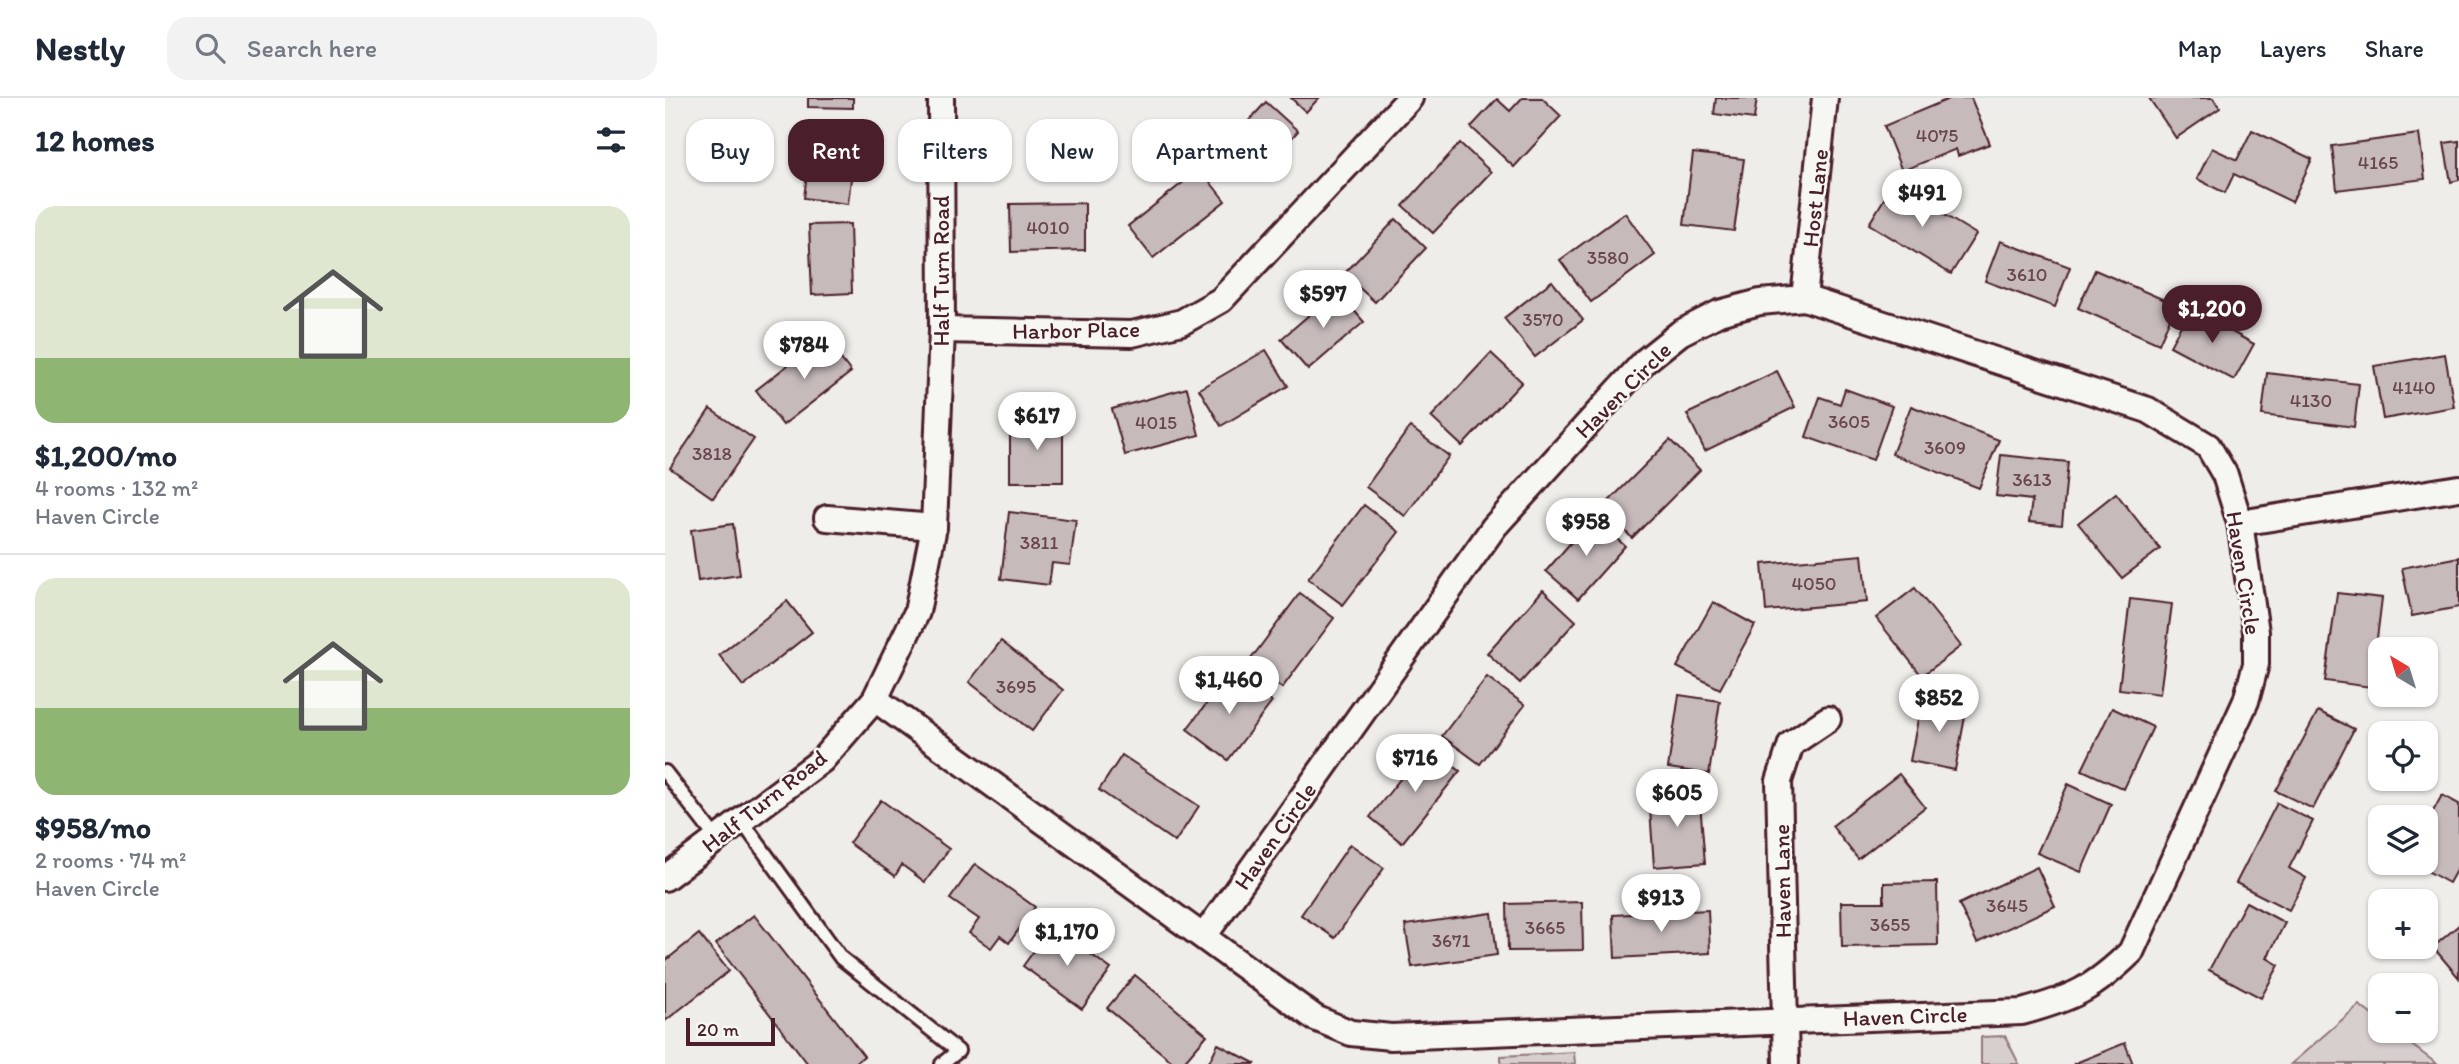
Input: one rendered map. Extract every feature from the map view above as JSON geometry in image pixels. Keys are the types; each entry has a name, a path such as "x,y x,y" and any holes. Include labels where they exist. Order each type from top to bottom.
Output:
{"street":[{"name":"Half Turn Road","path":"665,877 822,760 875,699 917,612 934,527 941,330 941,98"},
{"name":"Harbor Place","path":"941,330 1132,334 1182,321 1221,300 1410,98"},
{"name":"Host Lane","path":"1804,298 1825,98"},
{"name":"Haven Circle","path":"875,699 1315,1018 1352,1033 1391,1037 2022,1012 2077,994 2100,982 2131,952 2246,701 2256,664 2256,632 2240,523 2225,475 2208,446 2148,410 1804,298 1761,302 1719,313 1680,333 1645,361 1494,527 1204,936"},
{"path":"2240,523 2459,488"},
{"path":"827,518 934,527"},
{"name":"Haven Lane","path":"1786,1064 1779,781 1791,744 1828,719"}],"lane":[{"path":"665,772 716,838"},
{"path":"741,820 841,958 958,1051 942,1064"}],"shaded area":[{"path":"2359,1005 2368,1012 2368,1043 2409,1043 2437,1064 2291,1064"},
{"path":"2005,1036 2019,1064 1981,1064 1981,1037"},
{"path":"1574,1052 1575,1064 1501,1064 1501,1056"}],"building":[{"path":"808,98 853,98 853,108 808,107"},
{"path":"1291,98 1319,98 1306,112"},
{"path":"1522,98 1542,98 1561,116 1514,167 1471,127 1497,99 1510,111"},
{"path":"1716,98 1757,98 1754,119 1714,114"},
{"path":"1951,98 1971,98 1990,144 1958,156 1956,149 1902,171 1884,126"},
{"path":"2149,98 2213,98 2220,108 2176,138"},
{"path":"1266,102 1285,119 1250,119"},
{"path":"1292,126 1298,131 1292,138"},
{"path":"2252,130 2312,159 2292,202 2234,174 2225,193 2197,179 2212,148 2237,160"},
{"path":"2419,134 2425,179 2337,190 2332,146"},
{"path":"2459,141 2459,180 2451,182 2444,143"},
{"path":"1460,143 1491,172 1433,233 1403,206"},
{"path":"1693,153 1744,159 1734,231 1684,225"},
{"path":"806,182 851,182 848,204 804,198"},
{"path":"1184,182 1210,182 1225,201 1153,258 1128,226"},
{"path":"1893,184 1976,234 1951,274 1869,224"},
{"path":"1085,203 1085,250 1011,252 1010,204"},
{"path":"1625,213 1655,255 1591,302 1560,260"},
{"path":"1396,219 1426,248 1375,302 1344,274"},
{"path":"850,224 852,293 812,295 809,225"},
{"path":"2000,241 2070,267 2055,307 1985,281"},
{"path":"2095,270 2176,305 2159,344 2078,308"},
{"path":"1552,281 1583,320 1535,357 1504,318"},
{"path":"1337,291 1364,322 1308,370 1281,339"},
{"path":"2190,309 2254,344 2234,380 2170,346"},
{"path":"824,337 851,372 783,425 756,390"},
{"path":"1266,350 1288,386 1221,426 1199,389"},
{"path":"1491,353 1522,382 1462,446 1431,417"},
{"path":"2445,354 2454,407 2383,419 2374,366"},
{"path":"1777,371 1795,407 1705,451 1687,414"},
{"path":"2267,373 2359,384 2354,427 2262,415"},
{"path":"1187,388 1199,435 1125,455 1112,409"},
{"path":"1845,389 1892,406 1873,460 1806,437 1820,397 1840,404"},
{"path":"1911,406 1999,440 1979,488 1892,454"},
{"path":"710,409 754,439 713,498 670,468"},
{"path":"1010,422 1063,422 1063,482 1010,482"},
{"path":"1410,427 1449,456 1405,516 1366,487"},
{"path":"1670,440 1700,470 1632,538 1602,508"},
{"path":"2001,455 2068,462 2062,525 2029,522 2032,500 1996,496"},
{"path":"2116,493 2160,549 2122,578 2078,523"},
{"path":"1364,505 1399,532 1343,605 1308,579"},
{"path":"1009,512 1076,520 1070,565 1052,563 1049,585 1001,579"},
{"path":"1593,517 1625,546 1578,599 1546,571"},
{"path":"733,524 740,575 698,581 691,530"},
{"path":"1862,555 1867,602 1766,611 1762,564"},
{"path":"2459,557 2459,607 2412,616 2402,568"},
{"path":"1915,588 1961,646 1922,676 1876,618"},
{"path":"1543,590 1576,621 1520,683 1487,653"},
{"path":"1300,593 1334,618 1282,688 1248,663"},
{"path":"2337,593 2382,598 2377,637 2368,637 2368,687 2325,681"},
{"path":"2130,599 2172,604 2160,694 2119,689"},
{"path":"787,601 812,632 743,686 719,655"},
{"path":"1713,602 1755,625 1720,689 1677,667"},
{"path":"1001,641 1063,690 1032,731 969,682"},
{"path":"1231,672 1272,702 1228,760 1187,729"},
{"path":"1487,677 1525,705 1480,764 1442,736"},
{"path":"1679,695 1720,701 1709,774 1668,768"},
{"path":"1922,698 1967,706 1955,770 1910,761"},
{"path":"2112,708 2153,727 2124,789 2082,770"},
{"path":"2318,711 2354,729 2313,809 2276,791"},
{"path":"1427,745 1460,771 1402,843 1370,817"},
{"path":"1122,755 1199,806 1175,842 1099,790"},
{"path":"1899,774 1925,807 1858,859 1832,826"},
{"path":"2068,784 2111,804 2081,872 2037,853"},
{"path":"1699,790 1705,863 1654,867 1649,794"},
{"path":"2442,795 2459,804 2459,865 2449,883 2435,875 2438,875 2437,805"},
{"path":"881,800 949,849 925,882 902,865 895,876 849,843"},
{"path":"2277,803 2313,821 2289,868 2306,878 2289,910 2236,883"},
{"path":"1350,844 1384,868 1335,938 1301,915"},
{"path":"975,864 1035,907 1009,943 1000,936 991,948 969,933 979,919 950,899"},
{"path":"2037,867 2055,906 1977,943 1959,904"},
{"path":"1937,882 1938,945 1842,947 1841,902 1884,902 1884,883"},
{"path":"1582,902 1583,950 1508,951 1507,904"},
{"path":"2246,902 2285,923 2267,958 2279,965 2261,998 2209,970"},
{"path":"1708,910 1710,953 1615,958 1613,915"},
{"path":"1492,913 1497,955 1412,967 1405,925"},
{"path":"754,915 864,1056 854,1064 808,1064 716,944"},
{"path":"2459,925 2459,978 2438,953 2438,943"},
{"path":"1052,926 1111,969 1082,1009 1023,966"},
{"path":"699,934 729,971 665,1021 665,961"},
{"path":"1135,975 1207,1035 1182,1064 1175,1064 1107,1008"},
{"path":"2125,1043 2133,1064 2073,1064"},
{"path":"1218,1044 1256,1064 1208,1064"}]}
